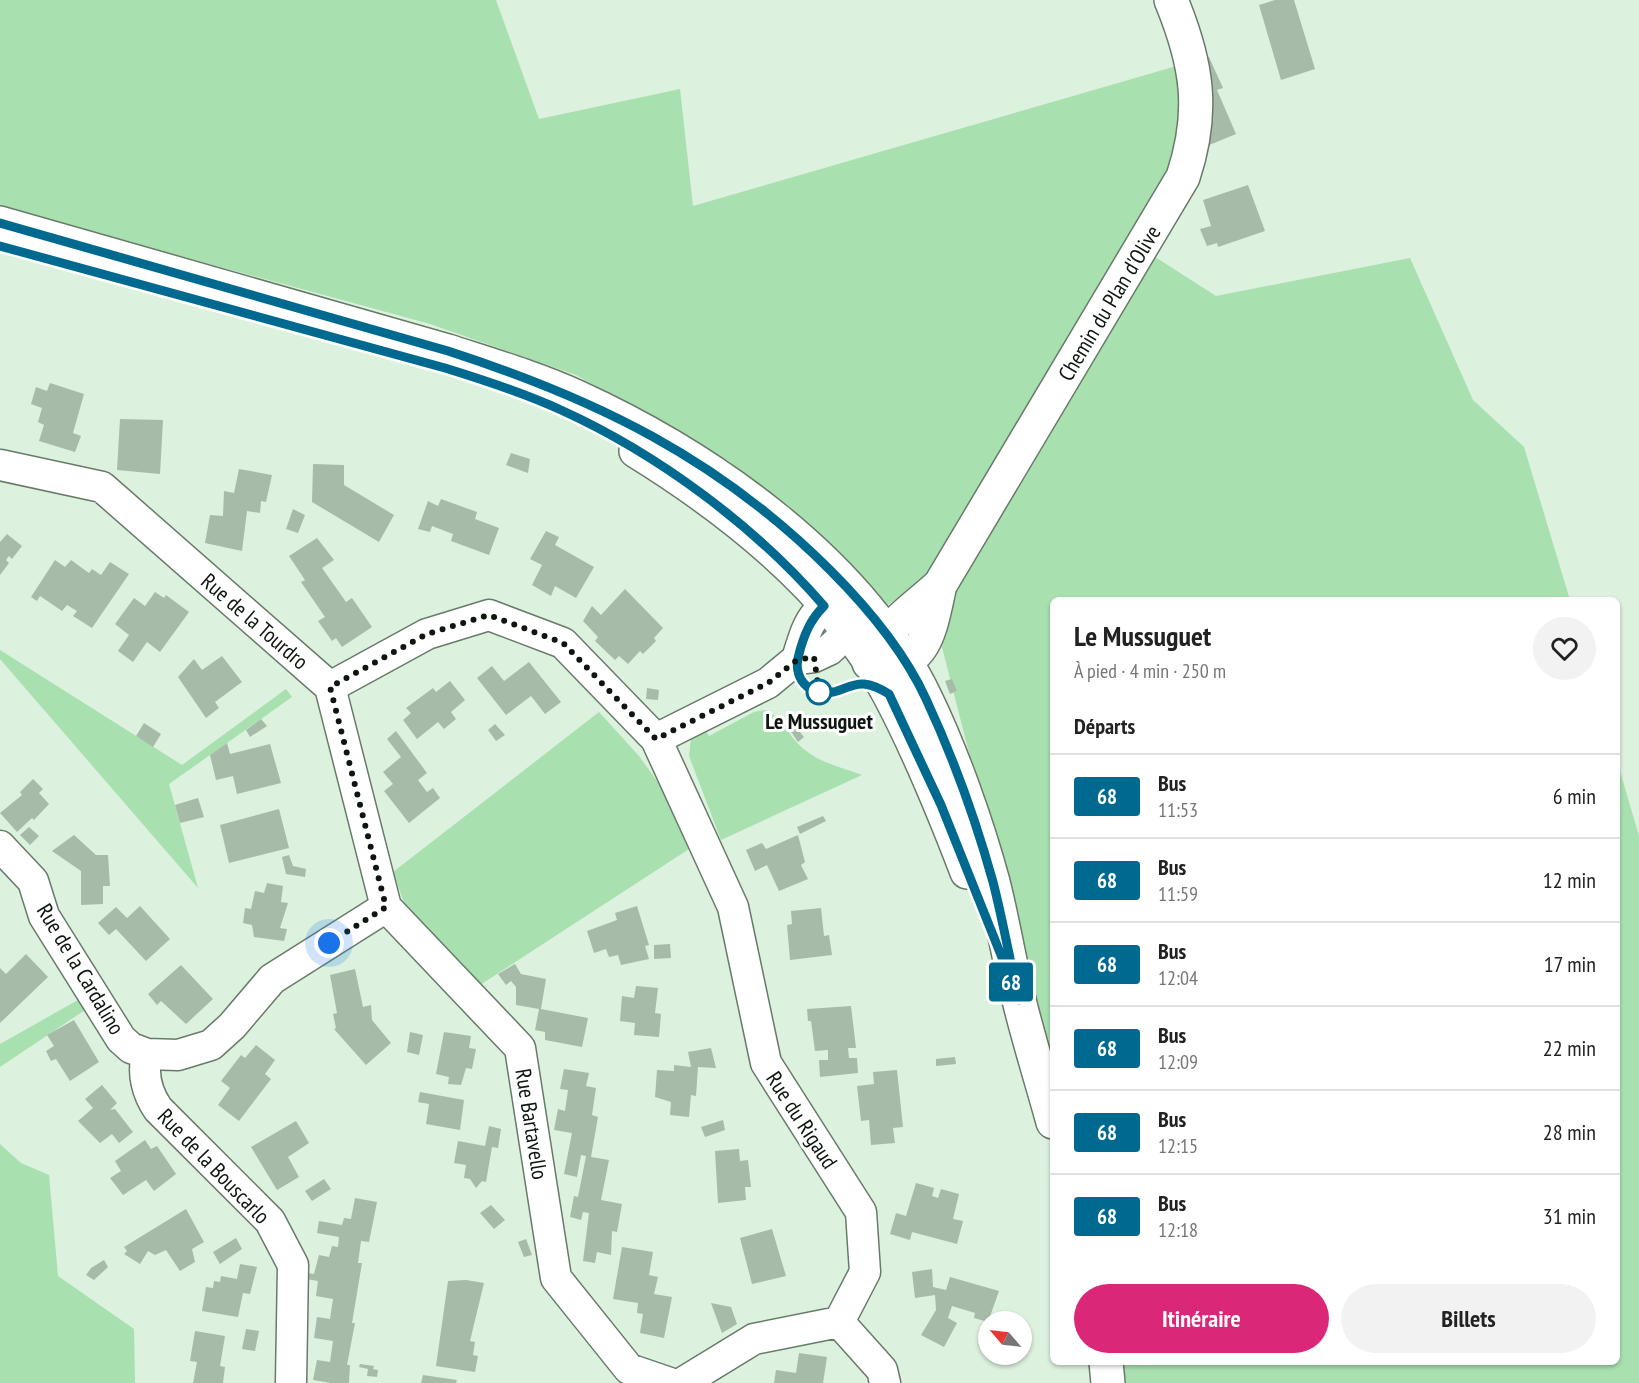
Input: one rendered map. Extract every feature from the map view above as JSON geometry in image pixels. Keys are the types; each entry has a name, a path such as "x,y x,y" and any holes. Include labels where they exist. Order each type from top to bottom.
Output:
{"main road":[{"name":"Chemin du Plan d'Olive","path":"904,662 914,657 925,641 940,585 1183,177 1195,133 1196,85 1191,52 1171,0"},
{"path":"0,223 448,351 520,374 577,397 655,437 729,483 789,529 861,601 926,697 957,776 992,881 1019,1000 1050,1111"},
{"path":"0,246 445,368 561,410 611,436 658,465 739,523 792,569 848,632 889,694 941,805 1019,1000"},
{"name":"Chemin du Plan d'Olive","path":"869,663 873,652 885,634 940,585"},
{"path":"869,663 882,666 904,662"},
{"path":"1106,1365 1108,1383"}],"street":[{"name":"Rue de la Tourdro","path":"0,465 102,488 330,687 427,634 489,615 563,643 656,739"},
{"path":"656,739 768,683 797,660 814,657 829,650 848,632 856,619 861,601 848,600 824,606 807,627 797,660"},
{"path":"330,687 386,907"},
{"name":"Rue du Rigaud","path":"656,739 733,907 766,1063 861,1212 865,1272 838,1322"},
{"name":"Rue de la Cardalino","path":"0,846 33,881 44,916 121,1039 131,1048 147,1054 178,1055 211,1045 272,979 386,907"},
{"name":"Rue Bartavello","path":"386,907 520,1048 556,1278 648,1378"},
{"name":"Rue de la Bouscarlo","path":"147,1054 145,1078 152,1100 158,1109 270,1221 293,1265 291,1383"},
{"path":"682,1383 754,1340 838,1322 882,1370 885,1383"}],"green space":[{"path":"0,0 496,0 539,119 680,89 693,206 1180,65 1180,134 1170,180 927,579 886,606 729,461 576,375 430,324 0,207"},
{"path":"1152,255 1216,296 1410,258 1473,400 1524,447 1569,597 1050,597 1050,1071 942,647 948,596"},
{"path":"0,650 182,765 286,689 292,697 169,784 198,888 0,659"},
{"path":"765,710 778,719 799,745 811,755 862,775 721,840 689,756 691,738 703,726 709,736 754,712"},
{"path":"599,712 639,756 667,795 689,849 480,985 406,908 393,872"},
{"path":"1620,771 1639,836 1639,1383 1121,1383 1121,1365 1620,1365"},
{"path":"78,1000 85,1010 0,1067 0,1044"},
{"path":"0,1144 21,1163 49,1175 58,1276 134,1329 135,1383 0,1383"}],"building":[{"path":"1275,0 1294,0 1315,69 1281,80 1259,5"},
{"path":"1209,57 1223,88 1217,90 1236,134 1202,148 1201,60"},
{"path":"1248,185 1265,231 1218,247 1217,243 1207,246 1200,229 1211,226 1203,200"},
{"path":"50,383 84,394 73,433 81,436 75,452 39,441 44,425 38,422 42,408 31,404 36,387 47,391"},
{"path":"120,419 163,420 160,474 117,470"},
{"path":"511,453 530,459 528,473 506,465"},
{"path":"313,464 344,465 344,485 394,515 379,542 312,502"},
{"path":"239,469 272,475 266,502 261,501 260,513 247,511 242,551 205,543 210,515 223,516 224,491 234,493"},
{"path":"441,499 477,512 475,519 499,528 489,555 451,541 453,534 432,526 430,532 418,529 428,501 438,506"},
{"path":"293,509 305,515 298,533 286,529"},
{"path":"546,531 559,537 555,545 594,567 576,598 555,586 551,596 532,585 542,565 530,559"},
{"path":"7,534 22,546 12,559 9,556 6,560 9,563 0,575 0,542"},
{"path":"317,538 334,560 322,568 346,602 352,598 372,627 342,647 336,638 332,641 318,621 325,617 301,582 305,580 289,556"},
{"path":"55,560 65,567 71,560 89,573 92,569 101,575 110,562 129,574 92,628 73,616 77,611 67,605 62,611 40,596 37,601 31,597"},
{"path":"625,589 663,628 654,638 656,641 643,654 640,651 628,664 619,656 615,660 595,641 598,637 583,621 592,606 601,615"},
{"path":"155,592 164,598 166,595 189,612 160,652 147,642 133,662 118,651 129,635 115,624 134,598 145,606"},
{"path":"222,656 242,682 215,702 219,708 206,718 178,677 194,659 202,670"},
{"path":"529,662 561,702 545,714 531,696 506,715 477,678 492,666 504,681"},
{"path":"952,679 957,691 950,694 945,681"},
{"path":"450,681 465,700 451,712 456,719 444,729 438,722 417,739 403,720 411,713 406,708 433,688 436,692"},
{"path":"647,688 659,690 658,700 646,699"},
{"path":"261,719 267,726 250,737 246,730"},
{"path":"144,723 161,734 153,747 136,736"},
{"path":"495,724 505,735 496,741 488,730"},
{"path":"795,726 804,737 798,742 790,730"},
{"path":"396,731 427,773 418,780 427,792 433,788 440,798 409,823 384,791 393,784 383,772 401,757 387,739"},
{"path":"227,743 230,754 270,744 281,783 237,794 233,776 216,780 210,755"},
{"path":"33,779 43,789 39,793 49,804 34,820 32,818 17,832 0,813 22,795 20,792"},
{"path":"198,798 204,817 180,823 175,805"},
{"path":"279,809 289,848 229,863 220,825"},
{"path":"823,816 826,821 800,834 797,827"},
{"path":"29,827 39,836 30,845 20,835"},
{"path":"74,835 96,855 108,855 110,886 103,886 103,904 81,905 81,871 52,851"},
{"path":"798,835 805,862 801,865 808,879 779,891 767,865 755,871 746,850 762,843 766,849"},
{"path":"289,855 293,866 306,869 305,877 286,874 282,857"},
{"path":"267,883 283,886 281,902 288,903 280,928 287,929 284,941 254,937 252,925 243,923 245,908 251,909 255,891 264,893"},
{"path":"140,906 170,939 146,961 116,929 109,935 98,923 116,907 127,918"},
{"path":"637,906 649,945 645,946 649,959 621,965 618,955 609,957 606,949 594,953 587,931 617,920 615,913"},
{"path":"821,908 824,936 829,935 832,955 790,960 787,925 792,924 791,911"},
{"path":"670,944 671,958 654,959 654,945"},
{"path":"26,954 48,977 0,1023 0,968 6,974"},
{"path":"515,964 521,974 546,979 541,1009 588,1018 582,1047 545,1040 545,1032 535,1030 539,1009 516,1005 516,987 511,981 506,985 498,974"},
{"path":"181,965 213,999 186,1024 161,1001 157,1005 148,994"},
{"path":"355,969 363,1007 371,1005 372,1020 391,1043 366,1065 334,1029 336,1028 333,1014 337,1013 330,975"},
{"path":"636,986 658,988 655,1013 661,1014 659,1037 634,1035 635,1023 620,1021 622,996 634,998"},
{"path":"851,1006 856,1048 848,1048 849,1058 857,1058 858,1073 820,1077 819,1060 828,1060 828,1050 815,1051 807,1009"},
{"path":"74,1020 99,1062 70,1081 56,1059 51,1061 46,1051 54,1046 47,1035"},
{"path":"410,1032 423,1035 419,1055 407,1052"},
{"path":"444,1032 471,1036 469,1048 476,1049 472,1069 466,1068 461,1085 448,1084 449,1077 436,1074"},
{"path":"256,1045 275,1060 265,1074 271,1079 239,1121 218,1105 230,1088 221,1081 241,1055 245,1058"},
{"path":"711,1048 716,1068 698,1067 696,1096 691,1095 689,1117 670,1115 671,1102 655,1097 657,1070 674,1071 674,1065 691,1067 688,1052"},
{"path":"955,1057 956,1064 936,1066 936,1059"},
{"path":"564,1069 589,1073 586,1086 596,1088 592,1115 598,1117 591,1157 609,1160 601,1200 622,1204 617,1232 612,1231 611,1255 597,1252 595,1263 583,1261 589,1213 583,1212 581,1220 570,1217 574,1196 578,1197 586,1156 581,1155 577,1177 564,1174 572,1133 554,1130 558,1109 565,1111 568,1090 560,1089"},
{"path":"897,1070 903,1127 893,1128 895,1143 871,1145 869,1120 861,1121 857,1086 874,1084 873,1072"},
{"path":"102,1085 117,1103 110,1110 115,1109 133,1132 119,1143 112,1134 100,1143 78,1121 93,1108 85,1099"},
{"path":"420,1092 464,1100 460,1130 426,1124 429,1104 418,1102"},
{"path":"723,1120 725,1130 705,1137 701,1127"},
{"path":"296,1121 309,1143 288,1157 299,1177 277,1190 251,1147"},
{"path":"489,1126 501,1129 498,1148 492,1147 486,1182 482,1181 476,1188 470,1179 464,1178 466,1165 454,1163 458,1141 485,1146"},
{"path":"145,1140 151,1149 157,1146 176,1174 154,1191 146,1180 123,1195 110,1178 121,1171 115,1161"},
{"path":"739,1149 740,1161 748,1160 751,1187 745,1187 746,1200 718,1203 715,1151"},
{"path":"324,1179 331,1189 312,1201 305,1191"},
{"path":"916,1183 934,1188 932,1196 938,1198 941,1189 959,1194 953,1219 963,1221 957,1244 912,1232 910,1240 890,1234 896,1213 906,1216"},
{"path":"355,1198 377,1202 369,1242 361,1241 358,1263 362,1263 352,1323 355,1323 347,1365 350,1365 349,1383 313,1380 317,1360 330,1362 333,1341 314,1338 317,1317 330,1319 333,1299 316,1296 318,1281 300,1278 299,1272 314,1274 319,1255 329,1257 332,1246 338,1247 339,1237 317,1233 319,1221 342,1225 344,1218 351,1219"},
{"path":"491,1205 505,1220 494,1229 480,1213"},
{"path":"186,1209 204,1242 192,1249 195,1262 180,1271 166,1250 155,1255 148,1251 140,1264 124,1254 127,1251 124,1247"},
{"path":"772,1229 786,1276 752,1284 740,1238"},
{"path":"236,1238 242,1249 220,1264 213,1252"},
{"path":"526,1239 532,1255 524,1257 518,1242"},
{"path":"622,1247 653,1252 649,1275 658,1277 654,1294 672,1297 664,1338 640,1333 643,1314 637,1313 638,1303 613,1299"},
{"path":"104,1260 108,1267 94,1280 86,1275 91,1268"},
{"path":"240,1264 257,1267 250,1294 243,1293 238,1317 202,1311 206,1287 213,1288 214,1281 220,1282 221,1276 237,1279"},
{"path":"932,1269 933,1287 946,1290 950,1277 999,1291 992,1311 978,1311 978,1319 974,1318 975,1313 952,1306 948,1318 957,1323 944,1347 921,1335 936,1310 935,1295 915,1298 912,1272"},
{"path":"466,1280 484,1283 470,1341 475,1342 473,1355 478,1356 475,1372 436,1366 448,1281"},
{"path":"711,1303 731,1307 737,1324 722,1333"},
{"path":"246,1329 259,1331 255,1351 242,1349"},
{"path":"195,1331 225,1336 220,1366 225,1367 223,1383 193,1383 197,1362 190,1361"},
{"path":"799,1353 827,1357 823,1383 774,1383 776,1370 796,1373"},
{"path":"360,1364 374,1366 373,1369 378,1370 377,1377 367,1376 368,1369 359,1367"},
{"path":"423,1375 457,1380 456,1383 421,1383"}],"bus line":[{"name":"68","path":"0,223 448,351 520,374 577,397 655,437 729,483 789,529 861,601 926,697 953,765 992,881 1019,1000 941,805 889,694 866,684 855,684 833,692 819,692 808,688 801,681 796,671 797,660 807,627 824,606 792,569 739,523 658,465 611,436 561,410 506,388 445,368 0,246"}],"place":[{"name":"Le Mussuguet","path":"819,692"}],"route":[{"path":"329,943 386,907 330,687 427,634 489,615 563,643 656,739 768,683 797,660 814,657 819,692"}]}
